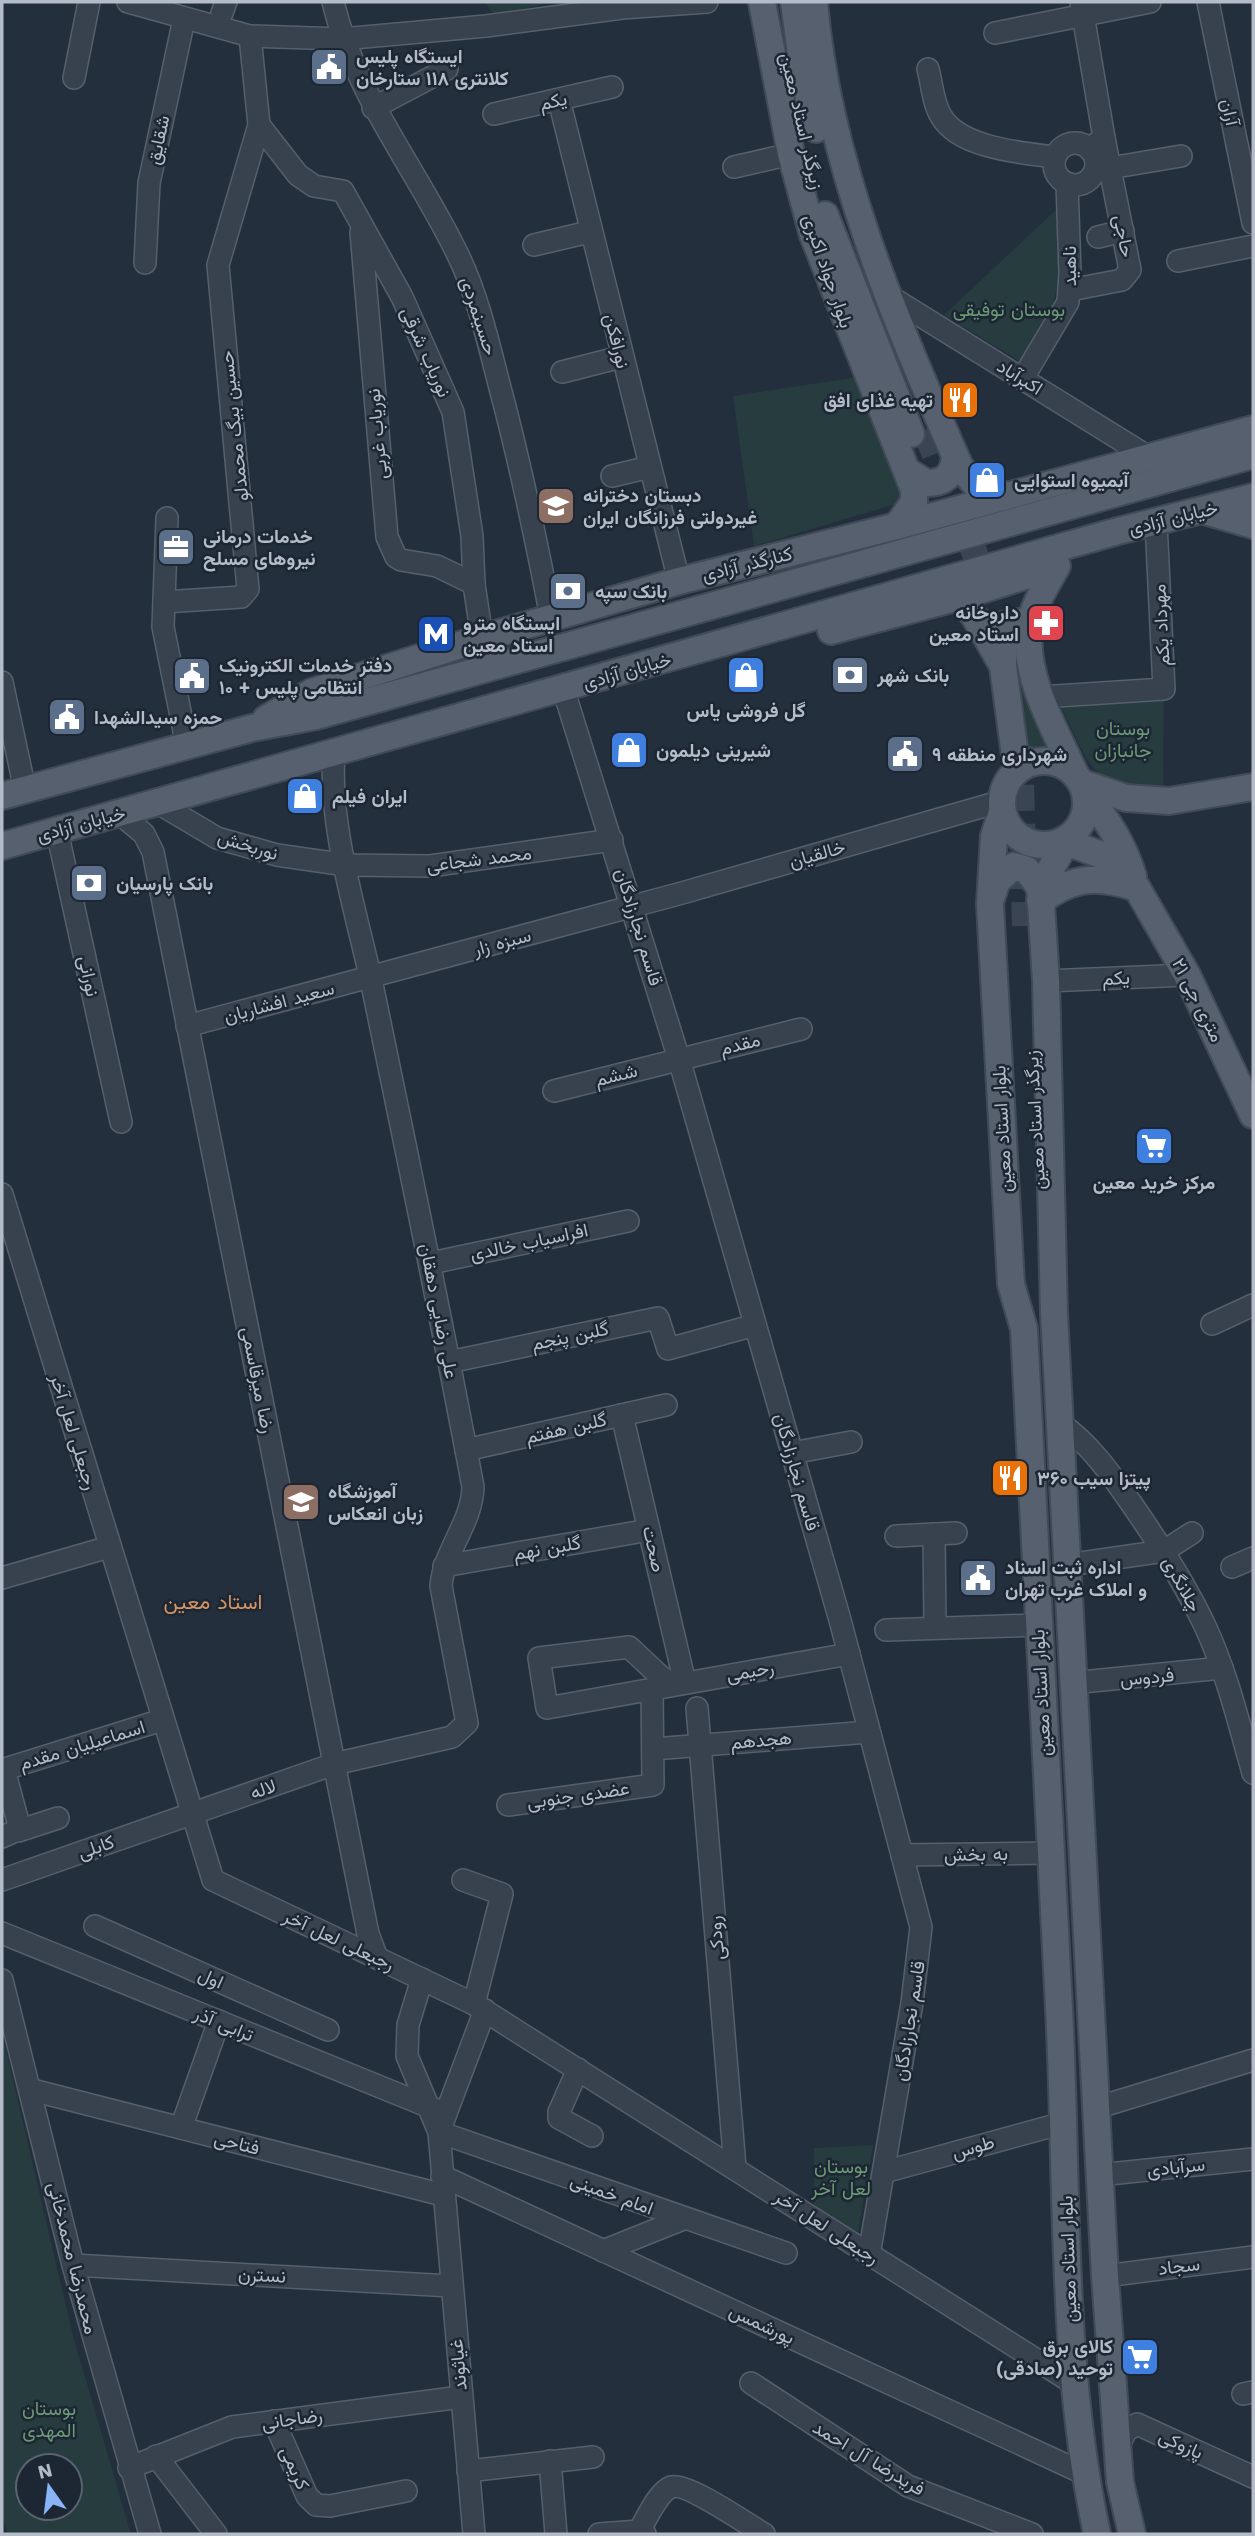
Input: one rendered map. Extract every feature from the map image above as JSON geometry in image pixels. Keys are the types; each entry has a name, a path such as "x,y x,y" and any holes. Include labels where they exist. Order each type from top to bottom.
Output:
{"main road":[{"name":"بلوار جواد اکبری","path":"762,2 791,155 813,235 863,368 909,472 914,502 897,526"},
{"name":"زیرگذر استاد معین","path":"779,2 790,80 817,189 918,432 834,195 804,76 793,2"},
{"path":"814,2 839,150 890,296 955,457 965,475 975,484 1006,496"},
{"name":"کنارگذر آزادی","path":"252,728 312,692 551,617 1253,429"},
{"name":"خیابان آزادی","path":"9,792 252,728 316,716 1253,455"},
{"path":"909,472 926,483 935,483 950,475 955,457"},
{"name":"خیابان آزادی","path":"2,846 395,738 1118,531 1253,497"},
{"path":"1204,511 1253,525"},
{"path":"395,738 464,727 959,597 1058,566 1094,548 1118,531"},
{"path":"1058,566 1039,599 1029,631 1041,696 1081,784 1126,854 1137,888"},
{"path":"959,597 975,617 1003,666"},
{"path":"1017,770 1003,666 1005,626 1019,622 1029,631"},
{"path":"1137,888 1110,858 1066,842 1039,845 1026,842 1007,824 1002,806 1009,779 1017,770 1028,764 1054,762 1081,784 1126,798 1169,800 1253,788"},
{"path":"1040,895 1066,842 1083,821 1081,784"},
{"name":"بلوار استاد معین","path":"1002,806 994,836 990,904 1011,1284 1024,1329 1037,1625 1059,2010 1073,2383 1083,2473 1097,2534"},
{"path":"2,863 50,833"},
{"path":"990,904 997,881 1014,866 1027,870 1040,895"},
{"path":"1040,895 1078,881 1110,879 1137,888"},
{"name":"۲۱ متری جی","path":"1137,888 1186,975 1253,1115"},
{"name":"بلوار استاد معین","path":"1040,895 1046,981 1054,1312 1085,1937 1092,2012 1105,2276 1120,2482 1132,2534"},
{"name":"زیرگذر استاد معین","path":"1024,1329 1016,927 1043,1283 1054,1312"},
{"path":"1054,1931 1064,1951 1078,1950 1085,1937"},
{"path":"1059,2010 1065,1993 1078,1988 1086,1993 1092,2012"},
{"path":"1083,2473 1097,2501 1107,2507 1116,2501 1120,2482"}],"street":[{"path":"74,78 89,2"},
{"path":"128,2 250,36 342,39 486,26 572,7 707,2"},
{"name":"حسینمردی","path":"333,2 342,39 373,108 453,244 463,268 488,342 525,483 551,617"},
{"path":"995,33 1082,8 1150,2"},
{"name":"آران","path":"1208,2 1253,223"},
{"path":"1067,183 1081,183 1092,175 1095,162 1096,144 1082,8"},
{"name":"شقایق","path":"145,264 149,183 184,19"},
{"name":"حسین بیگ محمدلو","path":"164,602 241,597 248,589 218,265 259,125 250,36"},
{"path":"373,108 447,69"},
{"path":"928,69 938,109 950,126 994,148 1055,156 1070,143 1096,144"},
{"name":"یکم","path":"494,114 612,87"},
{"name":"نورافکن","path":"559,100 589,232 679,581"},
{"name":"نوریاب شرقی","path":"259,125 298,175 314,187 343,191 360,226 402,297 453,412 472,536 474,584 482,638"},
{"name":"حاجی","path":"1070,290 1127,276 1130,263 1110,168 1096,144"},
{"path":"734,167 791,155"},
{"name":"ناهید","path":"1023,378 1062,315 1070,290 1067,183 1054,169 1055,156"},
{"path":"1110,168 1181,156"},
{"name":"نوریاب غربی","path":"360,226 387,537 396,557 401,560 446,569 474,584"},
{"path":"1098,237 1123,231"},
{"path":"534,245 589,232"},
{"path":"1178,261 1253,246"},
{"name":"اکبرآباد","path":"890,296 1150,458"},
{"path":"562,372 621,357"},
{"path":"612,476 650,467"},
{"path":"167,518 163,627 187,746"},
{"name":"مهرداد یکم","path":"1041,696 1164,689 1156,522"},
{"path":"2,682 9,792"},
{"name":"قاسم نجارزادگان","path":"567,701 679,1059 849,1654 921,1934 869,2255"},
{"name":"علی رضایی دهقان","path":"334,755 332,777 346,865 430,1263 466,1450 472,1501 444,1566 441,1586 467,1711 465,1727 452,1737 334,1763"},
{"name":"نوربخش","path":"158,803 217,838 277,855 346,865"},
{"name":"خالقیان","path":"633,906 1002,806"},
{"name":"رضا میرقاسمی","path":"120,814 144,834 153,852 368,1934 377,1958"},
{"name":"نورانی","path":"50,833 121,1122"},
{"name":"محمد شجاعی","path":"346,865 430,866 612,840"},
{"name":"سبزه زار","path":"371,978 633,906"},
{"name":"یکم","path":"1046,981 1186,975"},
{"name":"سعید افشاریان","path":"187,1026 371,978"},
{"name":"مقدم","path":"679,1059 801,1029"},
{"name":"ششم","path":"554,1091 679,1059"},
{"name":"رجبعلی لعل آخر","path":"2,1194 213,1880 480,2007 1073,2383"},
{"name":"افراسیاب خالدی","path":"430,1263 628,1221"},
{"path":"1212,1324 1253,1306"},
{"name":"گلبن پنجم","path":"449,1362 658,1318 668,1349 755,1325"},
{"name":"گلبن هفتم","path":"466,1450 666,1405"},
{"name":"صحت","path":"622,1415 649,1530 680,1684"},
{"name":"چلانگری","path":"1060,1423 1095,1455 1164,1551 1206,1627 1222,1668 1253,1773"},
{"path":"792,1453 851,1442"},
{"name":"گلبن نهم","path":"444,1566 649,1530"},
{"path":"896,1536 956,1533"},
{"path":"1067,1565 1164,1551 1192,1533"},
{"path":"934,1534 934,1628"},
{"path":"2,1578 109,1547"},
{"path":"1232,1567 1253,1558"},
{"path":"886,1630 1037,1625"},
{"name":"رحیمی","path":"680,1684 660,1676 629,1647 539,1658 547,1707 652,1689 849,1654"},
{"name":"فردوس","path":"1072,1683 1222,1668"},
{"path":"652,1689 653,1749"},
{"name":"رودکی","path":"697,1708 735,2167"},
{"name":"اسماعیلیان مقدم","path":"3,1770 162,1720"},
{"name":"هجدهم","path":"653,1749 869,1731"},
{"name":"عضدی جنوبی","path":"508,1805 653,1785 653,1749"},
{"name":"لاله","path":"191,1814 334,1763"},
{"path":"3,1770 20,1825 10,1834"},
{"name":"کابلی","path":"2,1880 191,1814"},
{"path":"10,1834 58,1818"},
{"name":"به بخش","path":"902,1856 1050,1853"},
{"path":"439,2118 480,2007 502,1894 463,1880"},
{"name":"اول","path":"95,1926 328,2030"},
{"name":"ترابی آذر","path":"2,1933 263,2039 439,2118"},
{"path":"422,1979 408,2025 407,2056 439,2118"},
{"name":"محمدرضا محمدخانی","path":"2,1980 32,2090 73,2265 150,2534"},
{"path":"263,2039 275,2006"},
{"path":"181,2128 219,2021"},
{"path":"1096,2108 1253,2060"},
{"path":"578,2069 559,2118 592,2136"},
{"path":"706,2081 728,2081"},
{"name":"فتاحی","path":"32,2090 181,2128 442,2185"},
{"name":"غیاثوند","path":"439,2118 442,2185 474,2534"},
{"name":"امام خمینی","path":"439,2118 683,2219 786,2253"},
{"name":"طوس","path":"884,2172 1063,2123"},
{"name":"سرآبادی","path":"1099,2175 1253,2159"},
{"name":"پورشمس","path":"442,2185 603,2251 1083,2473"},
{"path":"603,2251 683,2219"},
{"name":"سجاد","path":"1105,2276 1253,2257"},
{"name":"نسترن","path":"73,2265 451,2286"},
{"name":"فریدرضا آل احمد","path":"751,2384 908,2486 1032,2534"},
{"name":"رضاجانی","path":"129,2468 214,2432 274,2421 461,2396"},
{"name":"کریمی","path":"274,2421 307,2496 316,2505 330,2506 406,2491"},
{"name":"پازوکی","path":"1118,2447 1126,2431 1137,2424 1253,2477"},
{"path":"156,2456 213,2533"},
{"path":"468,2471 593,2457"},
{"path":"550,2462 556,2534"},
{"path":"599,2534 642,2533 665,2491 677,2486 691,2491 764,2534"}],"green space":[{"path":"485,2 553,2 494,15"},
{"name":"بوستان توفیقی","path":"1059,207 1063,258 1052,310 1021,362 944,315"},
{"path":"858,377 900,498 896,504 754,546 733,396"},
{"path":"1009,628 1055,752 1040,753 1024,761"},
{"name":"بوستان جانبازان","path":"1164,695 1163,793 1138,790 1105,778 1085,756 1059,703"},
{"name":"بوستان المهدی","path":"2,2033 73,2336 131,2534 8,2534 2,2515"},
{"name":"بوستان لعل آخر","path":"873,2145 857,2237 814,2209 814,2148"}],"tunnel":[{"path":"925,430 979,564 1007,649"},
{"path":"1020,746 1025,926"}],"place":[{"name":"ایستگاه پلیس کلانتری ۱۱۸ ستارخان","path":"329,67"},
{"name":"تهیه غذای افق","path":"960,400"},
{"name":"آبمیوه استوایی","path":"987,480"},
{"name":"دبستان دخترانه غیردولتی فرزانگان ايران","path":"556,506"},
{"name":"خدمات درمانی نیروهای مسلح","path":"176,547"},
{"name":"بانک سپه","path":"568,591"},
{"name":"داروخانه استاد معین","path":"1046,623"},
{"name":"ایستگاه مترو استاد معین","path":"436,634"},
{"name":"گل فروشی یاس","path":"746,675"},
{"name":"بانک شهر","path":"850,675"},
{"name":"دفتر خدمات الکترونیک انتظامی پلیس + ۱۰","path":"192,676"},
{"name":"حمزه سیدالشهدا","path":"67,717"},
{"name":"شیرینی دیلمون","path":"629,750"},
{"name":"شهرداری منطقه ۹","path":"905,754"},
{"name":"ایران فیلم","path":"305,796"},
{"name":"بانک پارسیان","path":"89,883"},
{"name":"مرکز خرید معین","path":"1154,1146"},
{"name":"پیتزا سیب ۳۶۰","path":"1010,1478"},
{"name":"آموزشگاه زبان انعکاس","path":"301,1502"},
{"name":"اداره ثبت اسناد و املاک غرب تهران","path":"978,1578"},
{"name":"کالای برق توحید (صادقی)","path":"1140,2357"}],"district":[{"name":"استاد معین","path":"213,1601"}]}
